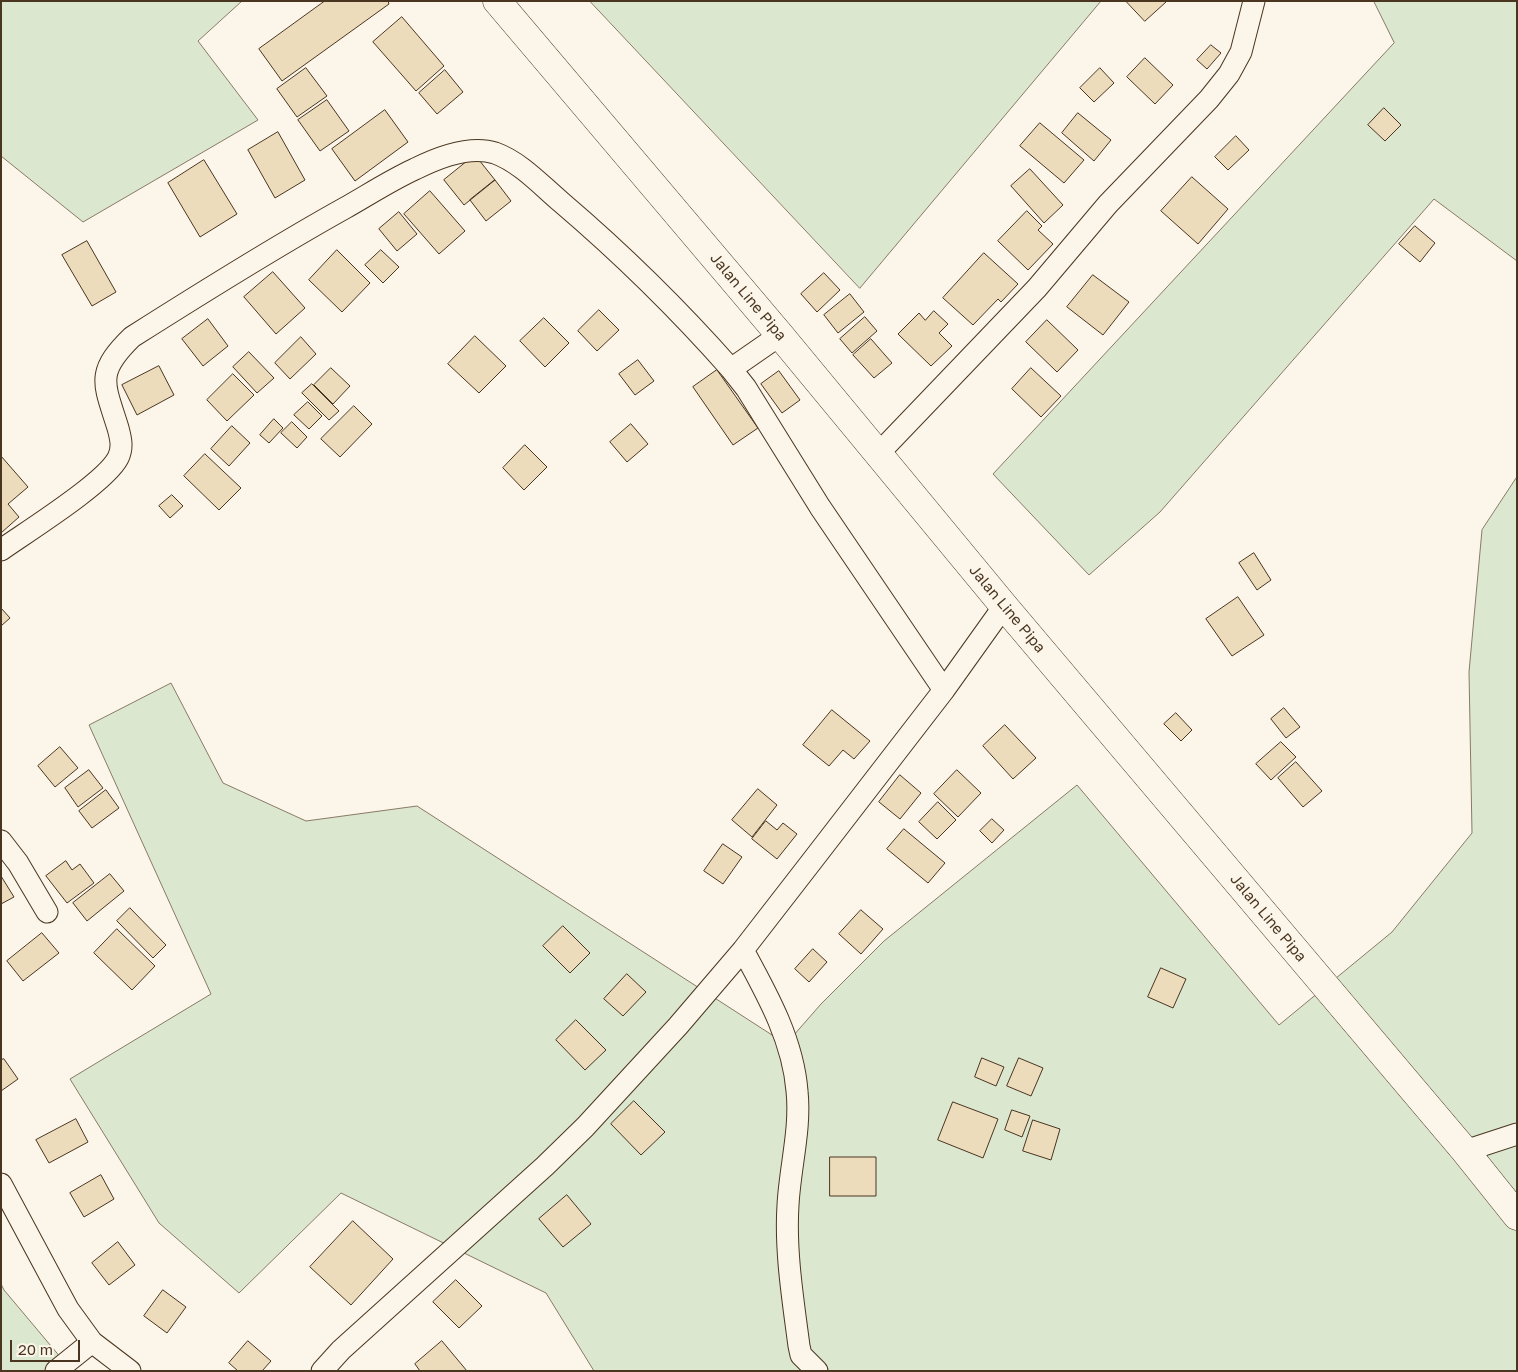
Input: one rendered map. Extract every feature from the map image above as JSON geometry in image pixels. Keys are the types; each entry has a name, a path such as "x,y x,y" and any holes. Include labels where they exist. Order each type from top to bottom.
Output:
{"main road":[{"name":"Jalan Line Pipa","path":"497,1 780,335 1004,606 1465,1151 1517,1216"}],"street":[{"path":"878,454 1037,288 1120,192 1209,99 1229,74 1241,52 1254,1"},
{"path":"1,550 101,478 118,457 122,447 104,385 104,375 116,353 132,337 327,218 415,169 463,152 478,150 494,153 513,162 532,176 610,244 651,283 731,369 746,388 880,599 944,690"},
{"path":"731,369 780,335"},
{"path":"322,1371 342,1350 545,1166 585,1127 678,1026 743,950 944,690 1004,606"},
{"path":"1,841 18,863 47,912"},
{"path":"743,950 781,1025 793,1065 798,1091 788,1207 789,1254 799,1346 804,1359 817,1371"},
{"path":"1465,1151 1517,1134"},
{"path":"1,1184 68,1309 92,1342 130,1371"},
{"path":"56,1371 92,1342"}],"green space":[{"path":"1,1 242,1 198,41 258,120 83,222 1,156"},
{"path":"590,1 1101,1 860,288"},
{"path":"1374,1 1517,1 1517,261 1434,199 1160,512 1089,575 993,474 1394,43"},
{"path":"1517,477 1517,1371 594,1371 546,1293 341,1193 239,1293 159,1223 70,1079 211,994 89,725 171,683 223,783 306,821 417,806 786,1044 821,1004 884,941 1077,785 1279,1025 1392,932 1472,833 1469,672 1482,530"},
{"path":"1,1284 4,1290 72,1371 1,1371"}],"building":[{"path":"325,1 388,1 389,4 282,81 259,49"},
{"path":"1126,1 1165,1 1166,2 1145,21"},
{"path":"402,17 444,66 416,91 373,42"},
{"path":"1211,45 1221,53 1207,69 1197,60"},
{"path":"1145,58 1173,85 1155,104 1127,77"},
{"path":"306,68 327,96 297,117 277,89"},
{"path":"1100,68 1114,83 1094,102 1080,88"},
{"path":"445,70 463,92 437,114 419,93"},
{"path":"327,100 349,131 320,151 298,120"},
{"path":"1384,108 1401,125 1385,141 1368,125"},
{"path":"385,110 408,142 355,181 332,149"},
{"path":"1078,113 1111,140 1094,161 1062,133"},
{"path":"1040,123 1084,160 1064,183 1020,146"},
{"path":"278,132 305,180 275,198 248,150"},
{"path":"1236,136 1249,150 1228,170 1215,157"},
{"path":"475,155 495,180 464,205 444,180"},
{"path":"204,160 237,214 200,237 168,183"},
{"path":"1030,169 1063,205 1044,223 1011,186"},
{"path":"1192,177 1228,209 1198,244 1161,211"},
{"path":"495,180 511,201 486,221 470,200"},
{"path":"430,191 465,231 439,254 404,214"},
{"path":"1027,211 1042,226 1038,230 1053,244 1028,270 998,241"},
{"path":"399,212 417,234 397,251 379,229"},
{"path":"1415,226 1435,243 1420,262 1399,244"},
{"path":"87,241 116,292 92,306 62,255"},
{"path":"337,250 370,283 342,312 309,280"},
{"path":"381,250 399,267 383,283 365,265"},
{"path":"984,253 1018,284 1001,302 998,299 973,325 943,298"},
{"path":"273,272 305,308 276,334 244,297"},
{"path":"824,273 840,290 817,312 801,294"},
{"path":"1093,275 1129,302 1103,335 1067,307"},
{"path":"850,294 864,312 838,333 824,315"},
{"path":"599,310 619,330 597,351 578,331"},
{"path":"934,311 948,324 939,333 952,346 931,366 898,334 919,313 925,320"},
{"path":"865,317 877,331 852,353 840,339"},
{"path":"544,318 569,343 545,367 520,341"},
{"path":"208,319 228,346 203,366 182,339"},
{"path":"1047,320 1078,350 1057,372 1026,342"},
{"path":"475,336 506,366 479,393 448,364"},
{"path":"301,337 316,354 290,379 275,363"},
{"path":"871,339 892,363 874,378 853,355"},
{"path":"249,352 274,378 257,393 233,367"},
{"path":"638,360 654,381 635,395 619,374"},
{"path":"159,366 174,395 137,415 122,385"},
{"path":"331,368 350,386 333,404 314,385"},
{"path":"1031,368 1061,396 1041,417 1012,389"},
{"path":"717,370 758,428 733,445 693,387"},
{"path":"779,371 800,400 782,413 761,384"},
{"path":"233,374 254,395 227,421 207,400"},
{"path":"312,384 339,411 329,420 302,393"},
{"path":"308,402 322,416 309,429 294,415"},
{"path":"354,406 372,424 340,457 321,439"},
{"path":"274,419 283,428 269,443 260,435"},
{"path":"292,422 307,437 297,448 281,433"},
{"path":"631,424 648,444 627,462 610,442"},
{"path":"232,426 250,443 229,466 211,449"},
{"path":"525,445 547,467 524,490 503,468"},
{"path":"205,454 241,488 219,510 184,476"},
{"path":"1,456 28,487 8,504 19,517 1,533"},
{"path":"172,495 183,506 170,518 159,506"},
{"path":"1254,553 1271,580 1257,590 1239,563"},
{"path":"1238,597 1264,635 1232,656 1206,619"},
{"path":"1,608 10,618 1,626"},
{"path":"1284,708 1300,727 1286,738 1271,719"},
{"path":"832,710 870,741 854,759 843,750 829,766 803,745"},
{"path":"1176,713 1192,730 1181,741 1164,724"},
{"path":"1005,725 1036,758 1013,779 983,746"},
{"path":"1281,742 1296,757 1271,780 1256,764"},
{"path":"60,747 78,768 55,787 38,766"},
{"path":"1296,762 1322,791 1303,807 1278,778"},
{"path":"89,770 103,788 78,807 65,788"},
{"path":"957,770 981,793 958,817 934,794"},
{"path":"900,775 921,793 900,819 879,802"},
{"path":"758,789 777,805 752,837 732,820"},
{"path":"106,790 119,808 92,828 79,811"},
{"path":"938,802 956,820 937,839 919,822"},
{"path":"992,819 1004,830 992,843 980,831"},
{"path":"766,821 777,830 783,823 797,834 777,859 752,839"},
{"path":"904,829 945,863 928,883 887,849"},
{"path":"723,844 742,857 723,884 704,871"},
{"path":"66,861 72,870 80,864 94,883 67,903 46,876"},
{"path":"110,874 124,891 87,921 73,903"},
{"path":"1,876 14,897 1,904"},
{"path":"130,908 166,945 153,958 117,921"},
{"path":"861,910 883,929 861,954 839,934"},
{"path":"563,926 590,953 570,973 543,946"},
{"path":"117,929 155,966 132,990 94,953"},
{"path":"42,933 59,953 23,981 7,961"},
{"path":"813,949 827,962 809,982 795,969"},
{"path":"1161,968 1186,979 1173,1008 1148,997"},
{"path":"627,974 646,992 623,1016 604,999"},
{"path":"576,1020 606,1050 585,1070 556,1040"},
{"path":"982,1058 1004,1067 996,1086 975,1077"},
{"path":"1019,1058 1043,1068 1031,1096 1007,1086"},
{"path":"4,1059 18,1079 1,1091 1,1060"},
{"path":"634,1101 665,1132 641,1155 611,1124"},
{"path":"953,1102 998,1119 983,1158 938,1140"},
{"path":"1012,1110 1030,1116 1022,1137 1005,1130"},
{"path":"76,1119 88,1142 49,1163 36,1140"},
{"path":"1033,1120 1060,1129 1051,1160 1023,1151"},
{"path":"830,1157 876,1157 876,1196 830,1196"},
{"path":"101,1175 114,1199 84,1217 70,1193"},
{"path":"567,1195 591,1224 563,1247 539,1219"},
{"path":"353,1221 393,1259 351,1305 310,1267"},
{"path":"118,1242 135,1265 109,1285 92,1263"},
{"path":"456,1280 482,1306 459,1328 433,1302"},
{"path":"163,1290 186,1307 167,1333 144,1316"},
{"path":"248,1341 271,1361 262,1371 238,1371 229,1363"},
{"path":"442,1341 467,1371 420,1371 415,1364"}]}
